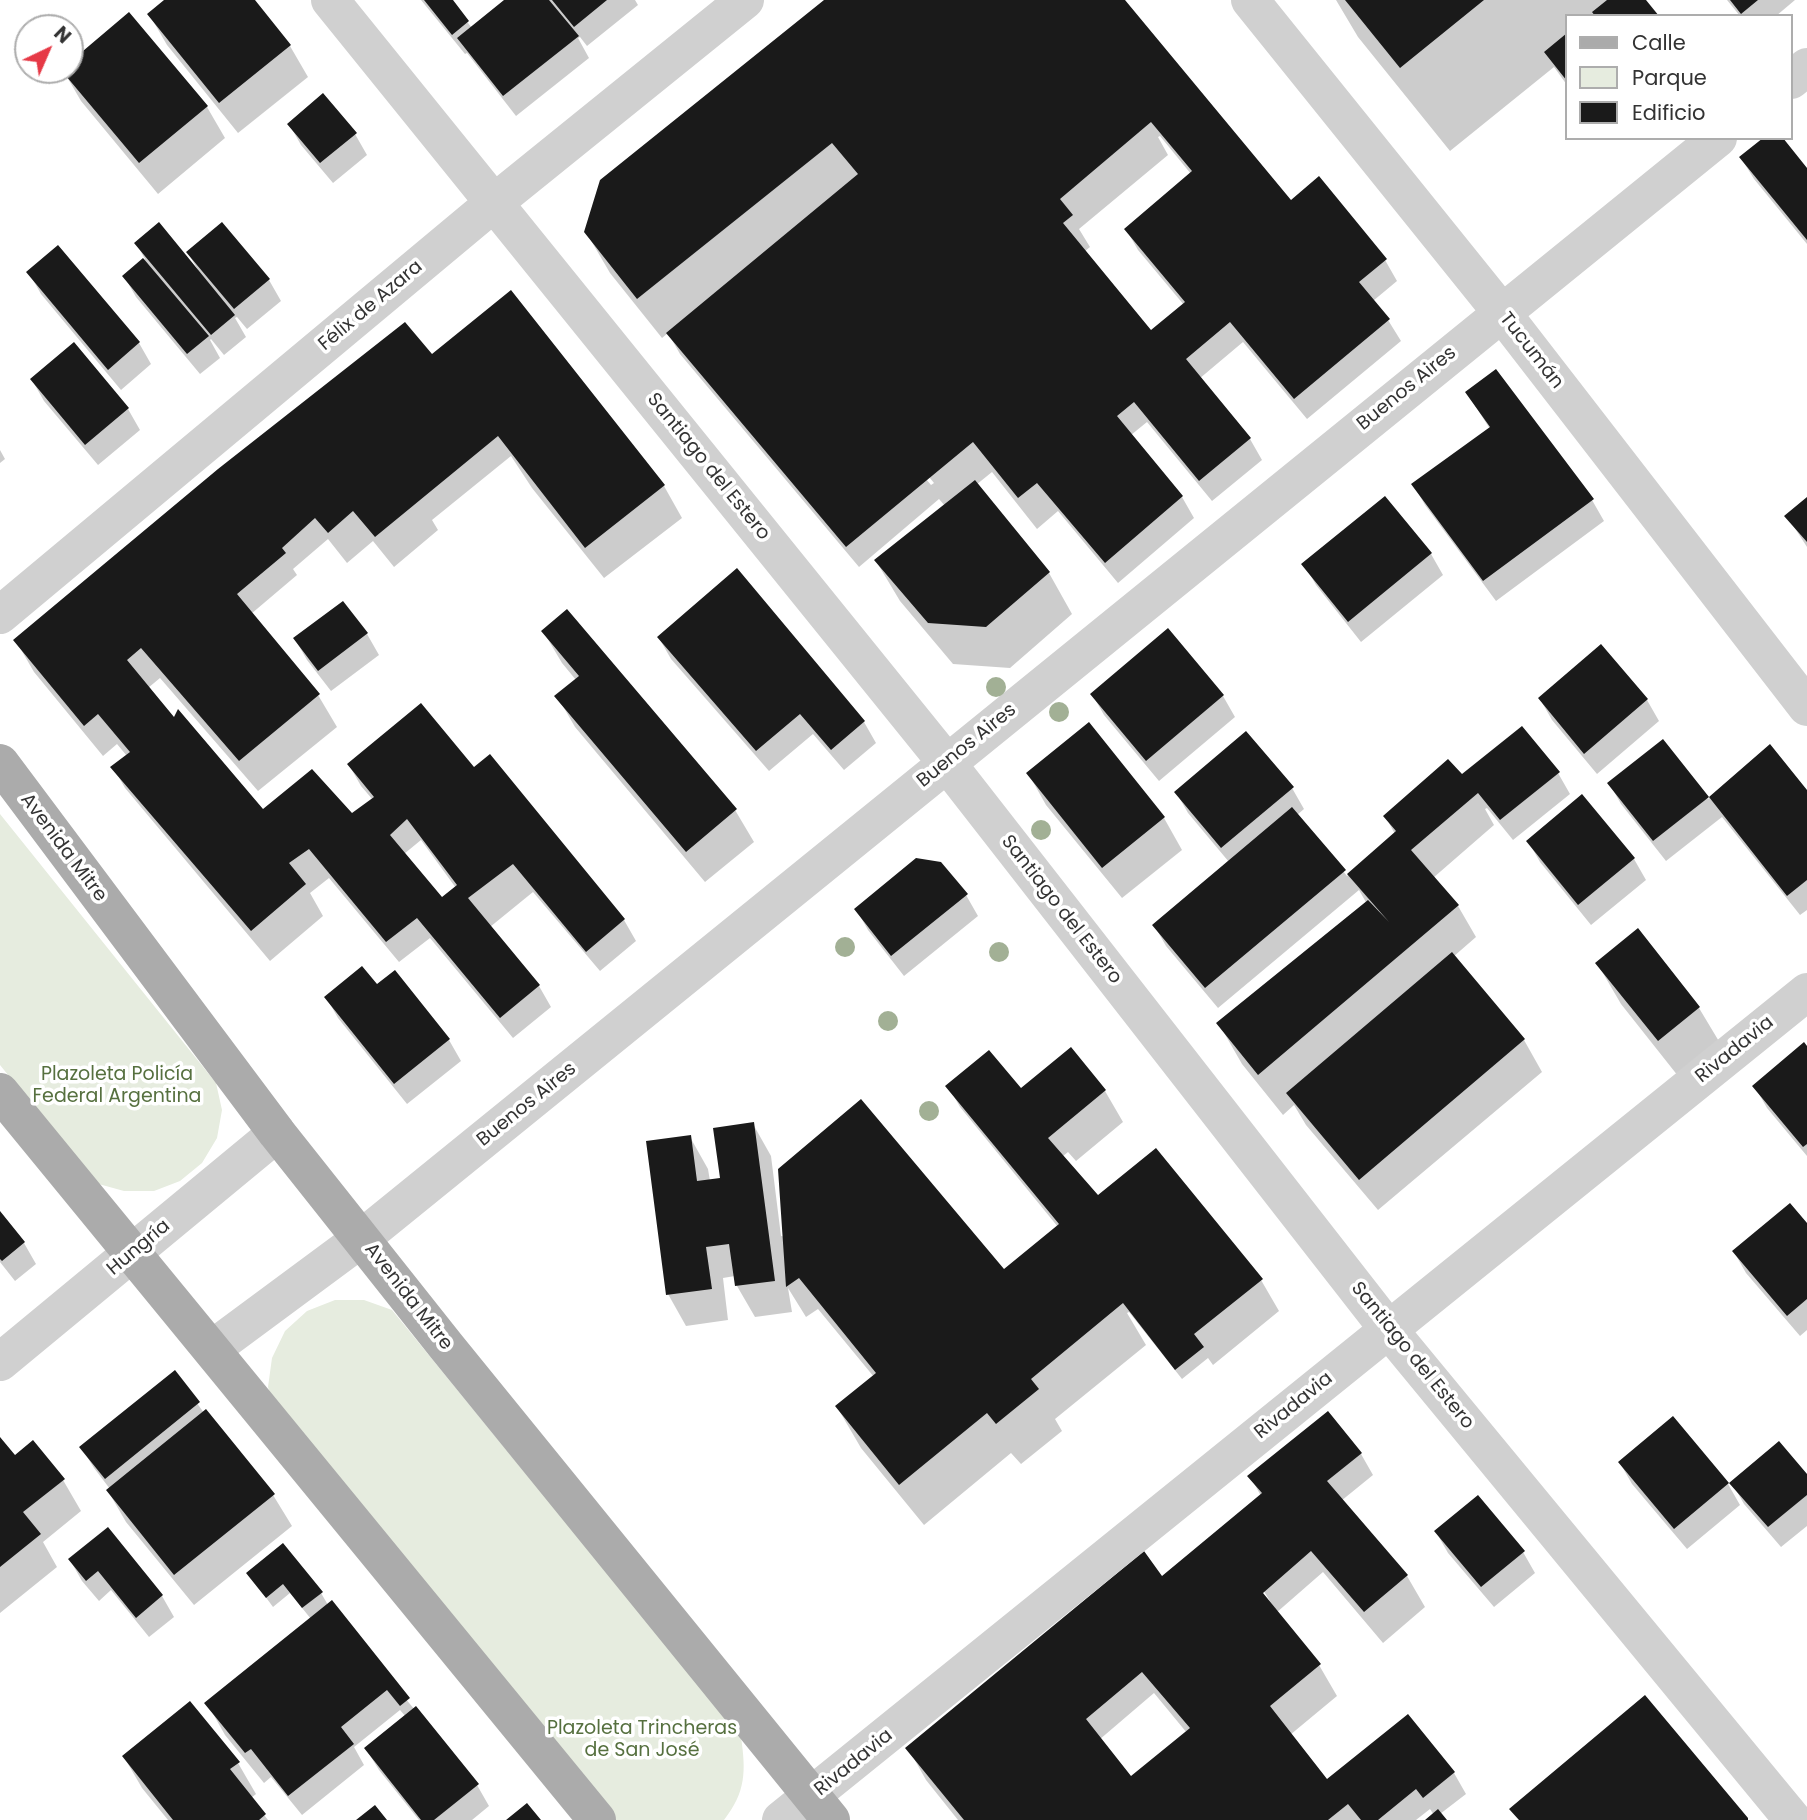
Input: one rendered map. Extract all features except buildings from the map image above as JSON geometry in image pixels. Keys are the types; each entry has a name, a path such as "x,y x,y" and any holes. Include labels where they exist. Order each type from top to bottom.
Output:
{"main road":[{"name":"Avenida Mitre","path":"0,764 277,1133 454,1357 821,1808"},
{"path":"0,1091 597,1820"}],"street":[{"name":"Santiago del Estero","path":"330,0 946,762 1389,1330 1793,1820"},
{"name":"Félix de Azara","path":"0,615 495,202 745,0"},
{"name":"Tucumán","path":"1250,0 1502,313 1807,707"},
{"path":"1793,78 1807,67"},
{"name":"Buenos Aires","path":"212,1349 362,1238 1716,140"},
{"name":"Rivadavia","path":"781,1820 821,1808 1389,1330 1807,992"},
{"name":"Hungría","path":"0,1362 277,1133"}],"green space":[{"name":"Plazoleta Policía Federal Argentina","path":"0,814 216,1083 222,1110 217,1138 202,1163 180,1181 154,1191 124,1191 95,1183 0,1065"},
{"name":"Plazoleta Trincheras de San José","path":"335,1300 364,1300 392,1310 741,1737 743,1781 737,1800 724,1820 606,1820 276,1416 268,1387 272,1358 285,1331 307,1311"}]}
